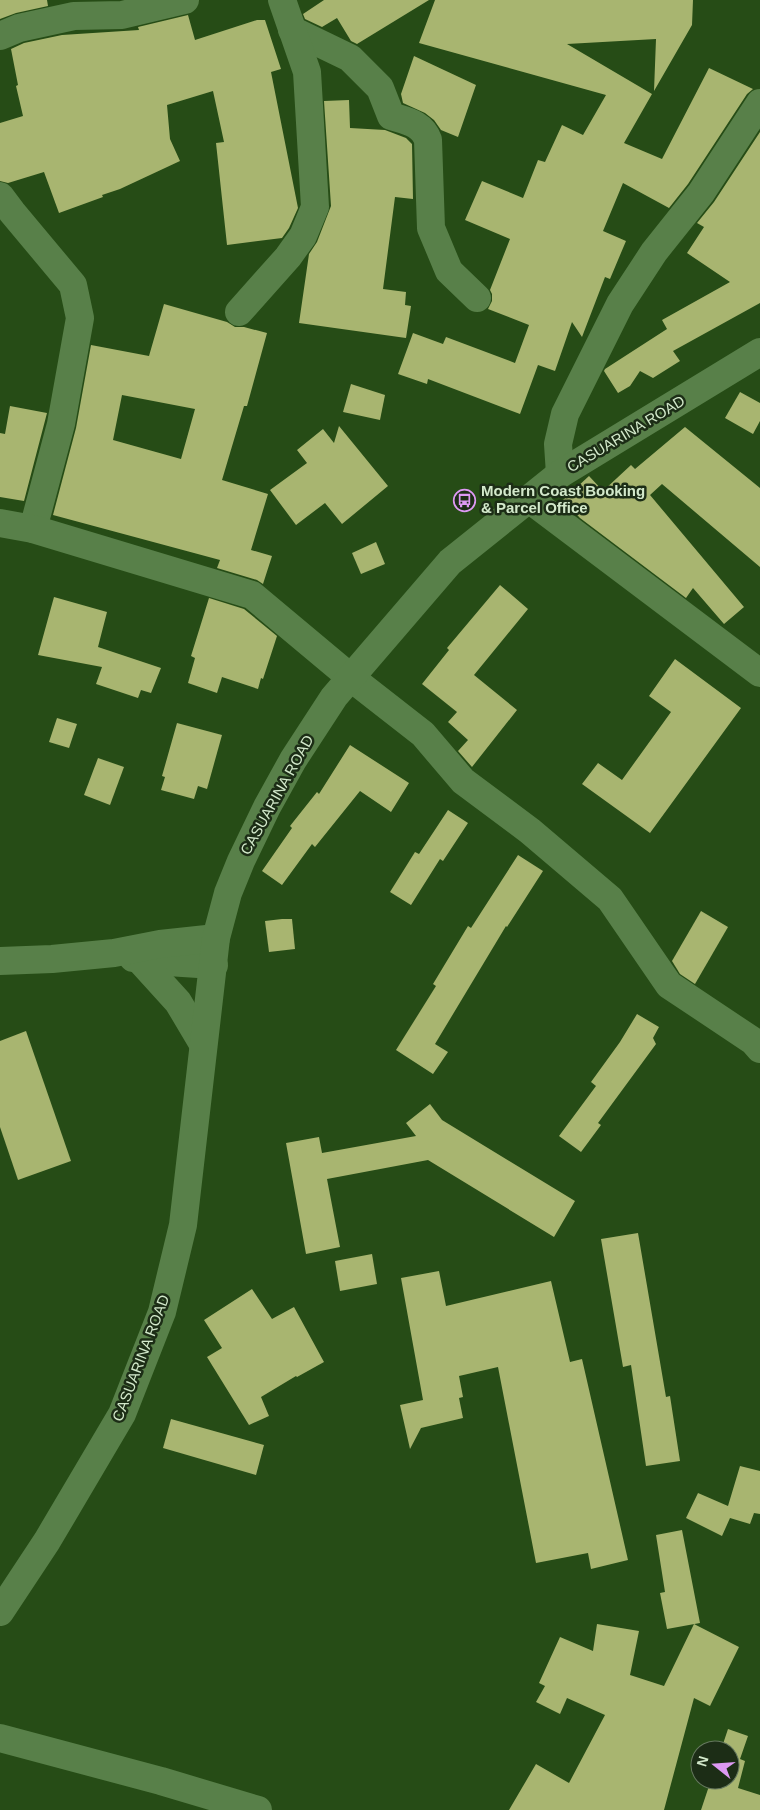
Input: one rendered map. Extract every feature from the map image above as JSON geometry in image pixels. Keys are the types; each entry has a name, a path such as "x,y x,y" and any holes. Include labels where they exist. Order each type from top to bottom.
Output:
{"street":[{"path":"0,36 19,28 74,16 122,15 185,0"},
{"path":"239,312 304,236 315,207 307,72 282,0"},
{"path":"292,30 350,58 380,88 391,116 420,127 425,132 428,140 431,228 449,272 477,298"},
{"path":"560,474 558,444 565,414 620,304 654,252 701,193 760,103"},
{"path":"0,196 73,285 80,318 61,424 33,529"},
{"name":"CASUARINA ROAD","path":"0,1612 47,1541 122,1414 162,1312 183,1225 216,938 228,893 262,816 289,768 334,697 450,562 560,474 760,352"},
{"path":"529,498 760,673"},
{"path":"0,523 33,529 252,595 350,678 423,734 463,781 530,831 610,899 669,985 753,1041 760,1049"},
{"path":"137,952 211,910 228,893"},
{"path":"0,961 137,952 216,938"},
{"path":"137,952 214,965"},
{"path":"137,952 178,1002 203,1044"},
{"path":"0,1738 161,1780 258,1810"}],"building":[{"path":"0,0 47,0 48,6 16,13 0,19"},
{"path":"324,0 429,0 357,44 351,41 337,18 322,27 305,19 303,14"},
{"path":"435,0 693,0 692,25 654,91 656,39 567,44 652,94 624,143 662,159 709,68 753,89 747,94 688,184 669,208 623,183 603,231 626,241 610,279 605,277 582,337 572,322 555,371 538,365 520,414 428,379 427,384 398,374 413,333 443,344 446,337 515,363 529,325 488,309 492,301 490,290 510,239 465,220 482,181 523,198 538,160 545,162 562,125 583,135 606,95 419,43"},
{"path":"188,15 195,40 257,20 265,20 281,69 271,72 298,208 282,238 227,245 216,143 224,142 213,91 167,105 170,139 180,161 120,189 102,195 103,197 59,213 44,172 8,183 0,181 0,123 23,116 16,86 18,85 11,49 24,43 62,35 139,30 138,27"},
{"path":"414,56 476,85 458,137 441,130 434,120 425,113 403,103 401,94"},
{"path":"349,100 350,128 385,130 406,138 412,144 413,199 395,197 383,289 406,292 405,305 411,306 406,338 299,323 309,254 317,242 331,206 324,101"},
{"path":"760,132 760,303 673,351 680,361 653,378 640,371 630,386 618,393 604,371 605,369 667,329 662,320 730,282 687,253 704,227 697,223 714,202"},
{"path":"164,304 227,322 235,327 244,327 267,333 247,406 244,406 222,480 268,494 251,550 272,556 263,584 257,580 217,568 220,560 53,515 76,428 91,345 149,356","holes":["122,395 195,409 181,459 113,440"]},
{"path":"351,384 385,395 380,420 343,412"},
{"path":"740,392 760,403 760,421 753,434 725,418"},
{"path":"10,406 47,413 24,501 0,497 0,433 5,434"},
{"path":"339,426 388,486 342,524 325,503 296,525 270,490 307,463 297,450 323,429 334,443"},
{"path":"685,427 760,488 760,567 662,484 650,495 744,607 724,624 693,588 686,598 580,518 563,500 589,476 603,491 631,465 635,469"},
{"path":"376,542 385,564 361,574 352,553"},
{"path":"500,585 528,609 474,675 517,710 472,767 458,751 468,740 448,722 457,712 422,684 449,650 447,648"},
{"path":"54,597 107,612 98,647 161,668 151,693 141,690 138,698 96,684 102,667 38,655"},
{"path":"209,598 244,609 277,636 258,689 222,677 217,693 188,683 195,658 191,656"},
{"path":"675,659 741,708 650,833 582,784 598,763 622,780 671,712 649,696"},
{"path":"57,718 77,724 69,748 49,742"},
{"path":"177,723 222,735 207,789 198,786 194,799 161,790 165,777 162,776"},
{"path":"350,745 409,783 391,812 360,791 315,847 312,844 282,885 262,871 292,828 290,826 317,792 319,794"},
{"path":"98,758 124,767 110,805 84,795"},
{"path":"448,810 468,823 443,861 440,859 411,905 390,892 415,852 419,854"},
{"path":"518,855 543,871 506,926 435,1044 448,1052 433,1074 396,1050 436,986 433,984 468,926 471,928"},
{"path":"701,911 728,927 695,984 680,974 672,961"},
{"path":"292,919 295,949 269,952 265,921"},
{"path":"637,1014 659,1027 653,1038 656,1044 598,1123 601,1125 581,1152 559,1136 596,1086 591,1082 620,1042"},
{"path":"26,1031 71,1161 18,1180 0,1127 0,1041"},
{"path":"430,1104 442,1120 575,1201 554,1237 428,1160 327,1179 340,1247 306,1254 286,1143 319,1137 322,1153 416,1136 406,1123"},
{"path":"638,1233 666,1397 670,1396 680,1461 646,1466 631,1365 623,1367 601,1239"},
{"path":"372,1254 377,1284 340,1291 335,1261"},
{"path":"439,1271 446,1306 551,1281 570,1362 582,1359 628,1560 591,1569 588,1553 536,1563 498,1367 459,1376 463,1397 459,1398 463,1418 421,1428 410,1449 400,1405 423,1400 401,1278"},
{"path":"252,1289 272,1319 294,1307 324,1362 261,1397 269,1416 249,1425 207,1357 222,1348 204,1320"},
{"path":"171,1419 264,1445 256,1475 163,1448"},
{"path":"740,1466 760,1471 760,1514 754,1513 750,1524 730,1518 722,1536 686,1518 698,1493 728,1506"},
{"path":"682,1530 700,1623 667,1629 660,1593 665,1592 656,1535"},
{"path":"597,1624 639,1631 630,1675 664,1686 694,1624 739,1647 710,1706 694,1698 664,1810 509,1810 536,1764 569,1783 605,1715 567,1698 560,1714 536,1702 545,1686 539,1683 560,1637 593,1651"},
{"path":"728,1729 748,1736 740,1759 740,1740 724,1740"},
{"path":"740,1759 745,1761 740,1780"},
{"path":"740,1789 760,1795 760,1810 701,1810 708,1790"}],"place":[{"name":"Modern Coast Booking & Parcel Office","path":"465,500"}]}
